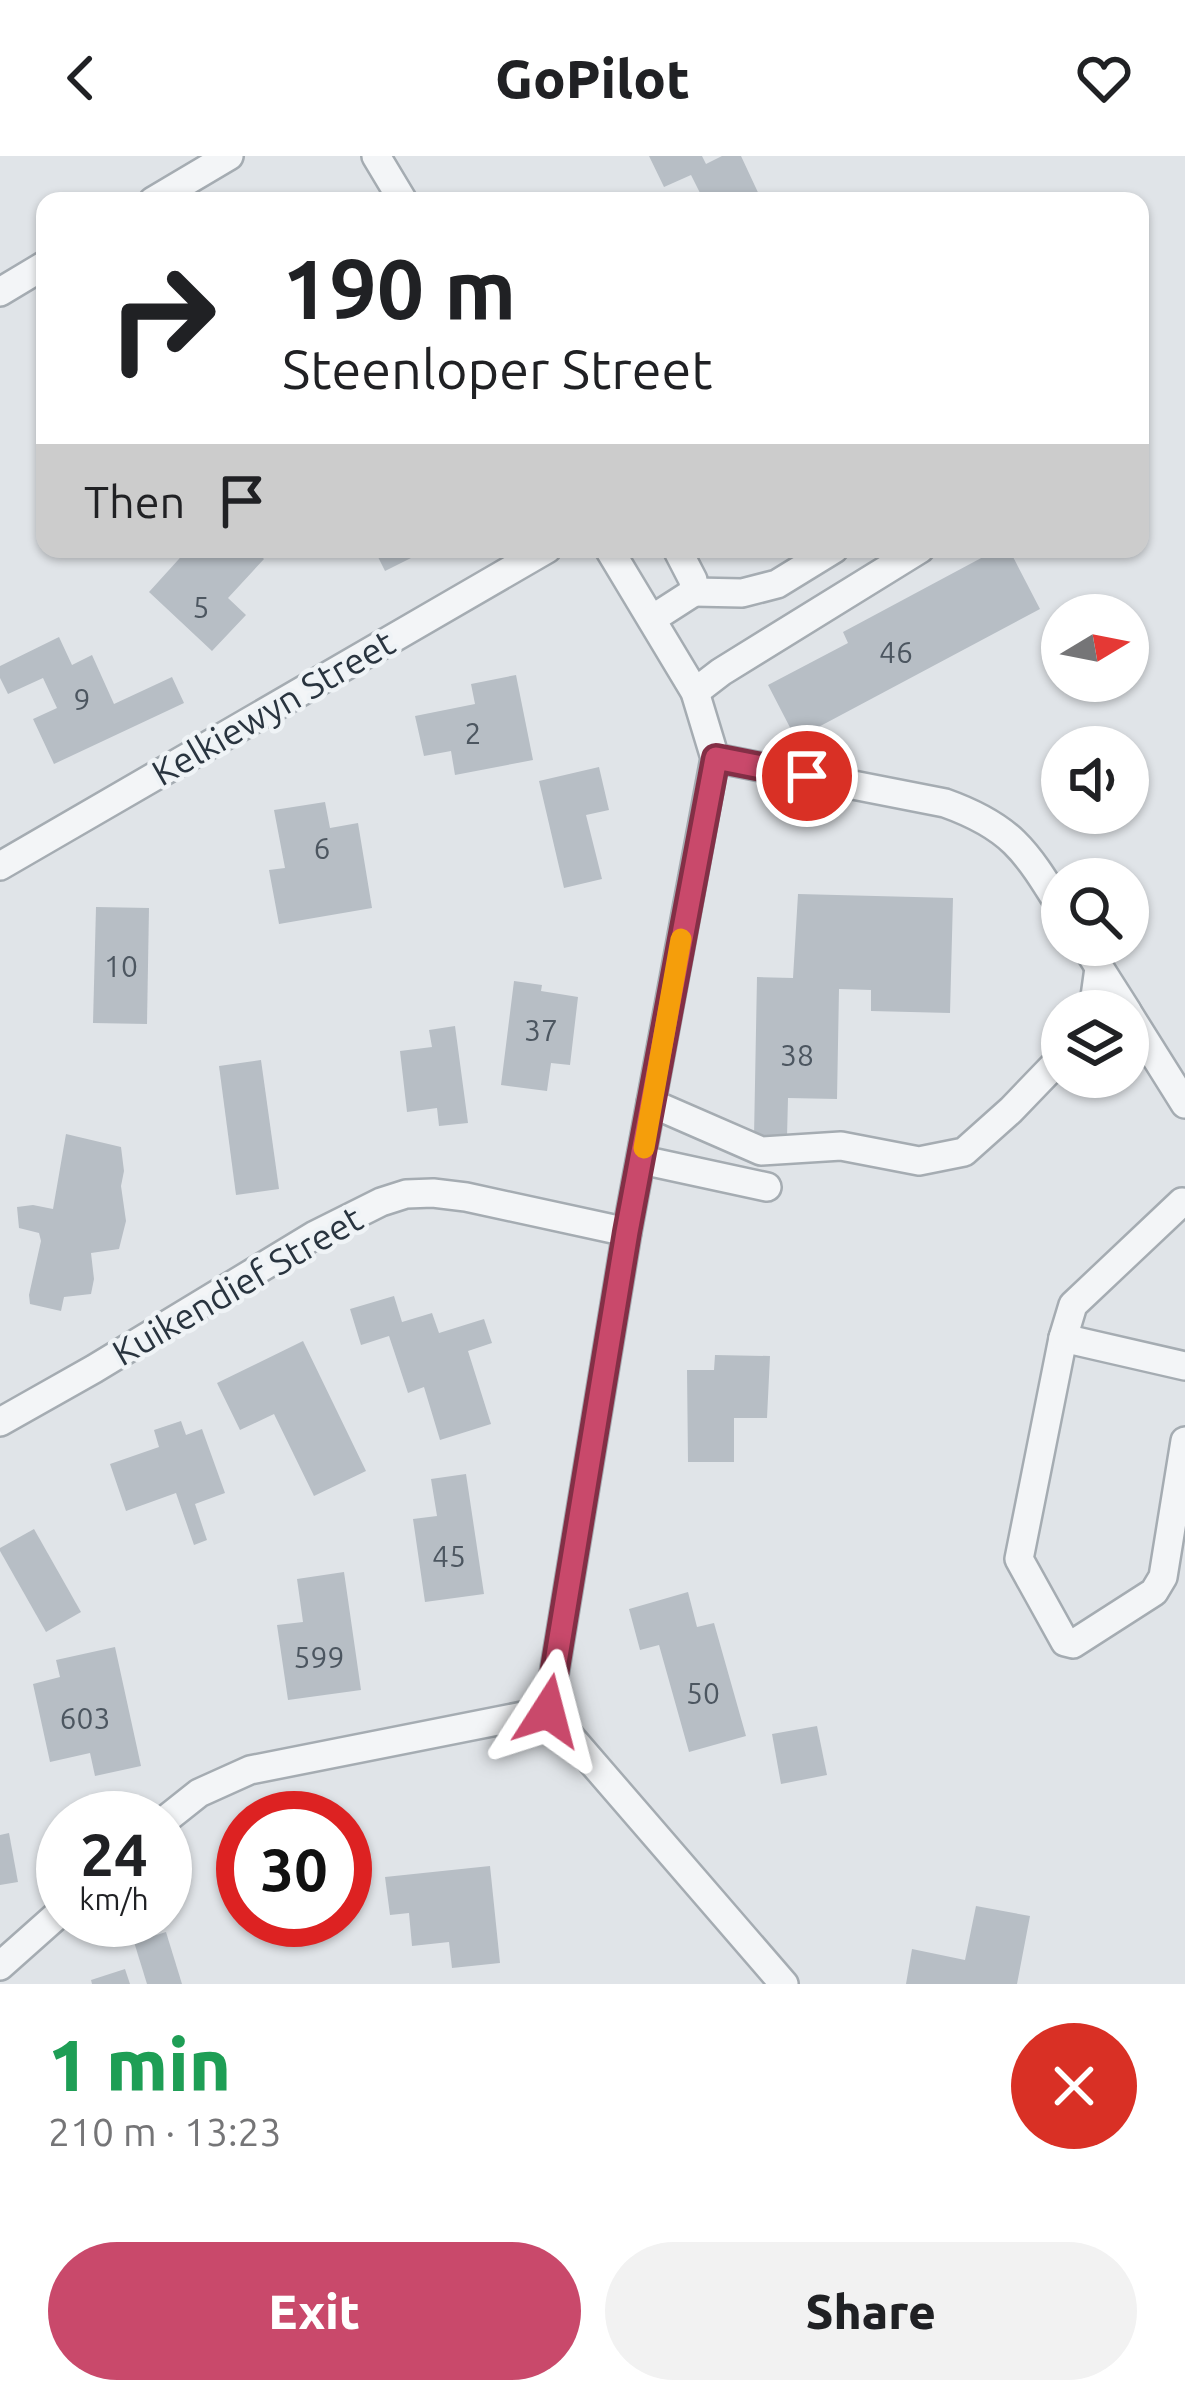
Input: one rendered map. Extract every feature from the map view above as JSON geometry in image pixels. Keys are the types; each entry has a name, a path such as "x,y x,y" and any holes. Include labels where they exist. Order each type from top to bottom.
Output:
{"street":[{"path":"168,192 229,156"},
{"path":"376,156 398,192"},
{"path":"0,292 36,270"},
{"name":"Kelkiewyn Street","path":"0,866 531,558"},
{"path":"548,1711 627,1232 716,758 695,692 615,558"},
{"path":"681,558 694,592"},
{"path":"652,619 694,592 742,592 777,584 819,558"},
{"path":"695,692 905,558"},
{"path":"716,758 945,803 975,814 1019,844 1041,877"},
{"path":"1149,1047 1185,1104"},
{"path":"652,1103 761,1150 841,1146 919,1161 964,1152 1041,1079"},
{"path":"642,1160 766,1187"},
{"name":"Kuikendief Street","path":"0,1422 315,1235 406,1194 449,1195 627,1232"},
{"path":"1182,1202 1073,1305 1063,1338 1019,1559 1065,1642 1073,1644 1154,1592 1162,1577 1185,1441"},
{"path":"1063,1338 1185,1366"},
{"path":"192,1799 250,1770 548,1711"},
{"path":"548,1711 784,1984"},
{"path":"0,1966 36,1934"}],"building":[{"path":"649,156 702,156 706,164 722,156 741,156 758,192 700,192 691,175 664,187"},
{"path":"180,558 264,559 228,598 246,615 212,651 149,592"},
{"path":"378,558 411,558 385,571"},
{"path":"981,558 1014,558 1040,609 796,739 768,685 848,643 843,632"},
{"path":"59,637 72,665 92,655 114,704 172,677 184,703 54,764 33,719 57,708 43,678 8,694 0,666"},
{"path":"516,675 533,760 455,775 451,751 424,756 415,716 475,704 471,684"},
{"path":"599,767 609,810 586,815 602,879 564,888 539,781"},
{"path":"325,802 330,828 358,823 372,908 279,924 269,870 285,868 274,810"},
{"path":"798,894 953,898 950,1013 871,1011 871,990 839,989 837,1099 788,1098 787,1137 754,1137 757,977 793,978"},
{"path":"96,907 149,908 147,1024 93,1023"},
{"path":"514,981 578,997 570,1065 551,1063 547,1091 501,1085"},
{"path":"455,1026 468,1123 439,1126 437,1108 407,1112 400,1051 432,1047 429,1030"},
{"path":"261,1060 279,1189 236,1195 219,1066"},
{"path":"66,1134 121,1147 126,1221 119,1249 91,1253 91,1294 64,1297 61,1311 30,1304 41,1241 39,1233 19,1228 17,1207 53,1209"},
{"path":"394,1296 402,1322 432,1313 439,1333 484,1319 492,1343 468,1351 491,1424 440,1440 424,1387 408,1393 389,1336 361,1345 350,1309"},
{"path":"303,1341 366,1471 314,1496 274,1414 240,1430 217,1383"},
{"path":"715,1355 770,1356 767,1418 734,1418 734,1462 688,1462 687,1370 714,1370"},
{"path":"181,1421 186,1435 202,1429 225,1493 195,1504 207,1540 194,1545 176,1493 126,1511 110,1464 159,1447 154,1430"},
{"path":"466,1474 484,1594 425,1602 413,1519 437,1516 431,1479"},
{"path":"34,1529 81,1612 46,1632 0,1551"},
{"path":"344,1572 361,1690 288,1700 277,1625 303,1622 297,1579"},
{"path":"688,1592 697,1627 714,1623 746,1736 689,1752 659,1645 640,1650 629,1609"},
{"path":"115,1647 141,1766 95,1776 90,1753 50,1762 33,1684 60,1677 56,1660"},
{"path":"817,1726 827,1775 781,1784 772,1734"},
{"path":"9,1833 18,1882 0,1885 0,1835"},
{"path":"490,1866 500,1963 452,1968 449,1942 412,1946 409,1913 390,1915 385,1877"},
{"path":"976,1906 1030,1916 1017,1984 906,1984 912,1949 965,1960"},
{"path":"136,1947 171,1947 182,1984 147,1984"},
{"path":"125,1969 130,1984 92,1984 91,1980"}],"slow traffic":[{"path":"644,1148 681,939"}],"route":[{"path":"548,1711 627,1232 716,758 807,776"}]}
